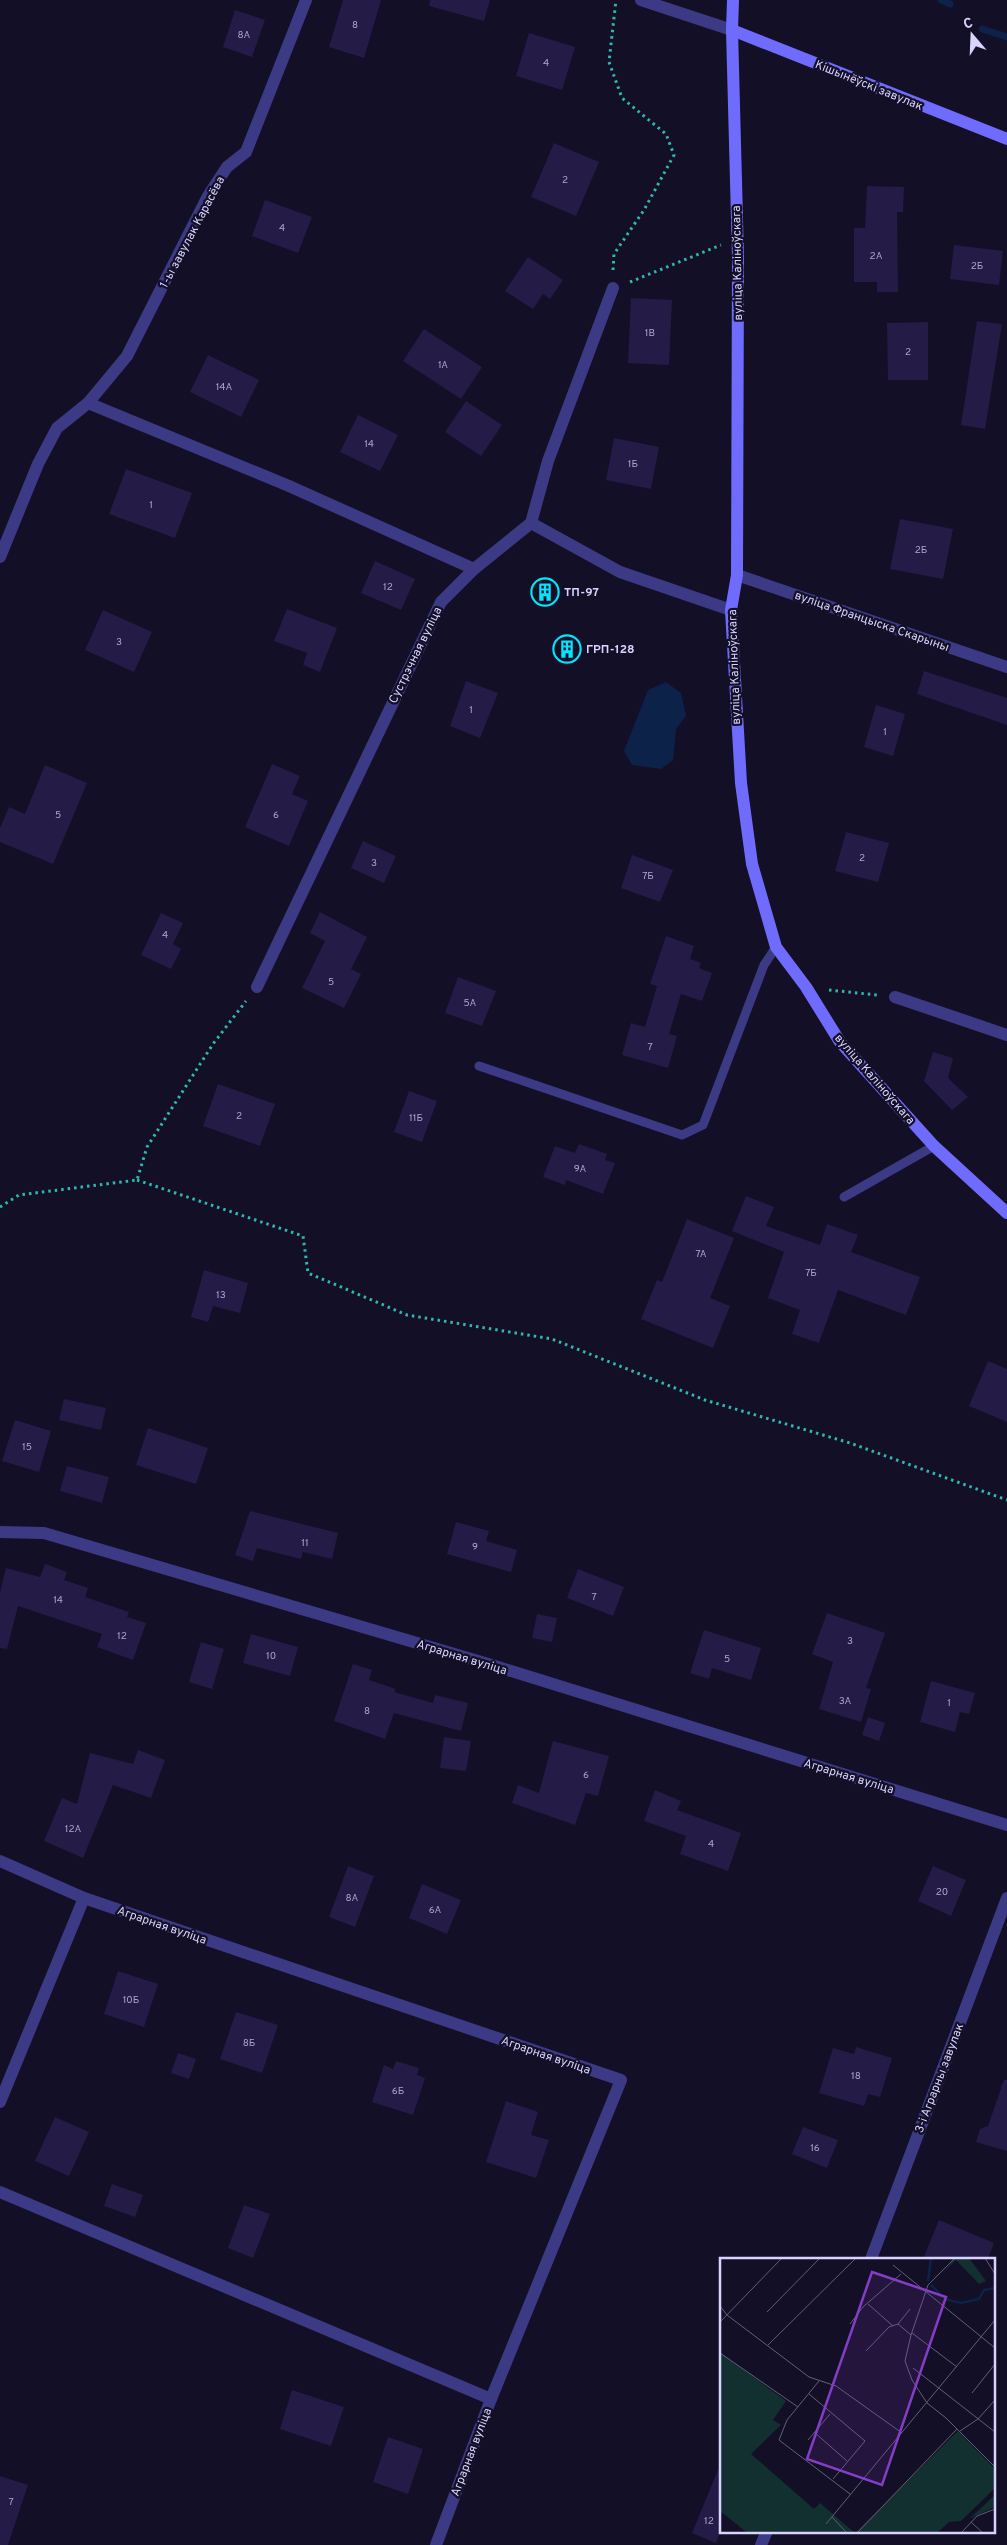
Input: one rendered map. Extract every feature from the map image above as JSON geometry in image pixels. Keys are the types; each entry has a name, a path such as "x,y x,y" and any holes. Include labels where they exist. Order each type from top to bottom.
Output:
{"main road":[{"name":"вуліца Каліноўскага","path":"733,0 732,30 738,239 737,575 731,610 740,783 752,864 776,947 806,987 840,1042 934,1146 1007,1213"},
{"name":"Кішынёўскі завулак","path":"732,30 1007,139"}],"street":[{"name":"1-ы завулак Карасёва","path":"0,557 38,464 57,428 88,403 127,356 208,196 227,166 246,152 306,0"},
{"path":"641,0 732,30"},
{"path":"613,288 548,461 531,523 620,572 731,610"},
{"path":"88,403 289,486 474,569"},
{"name":"Сустрэчная вуліца","path":"256,987 441,602 474,569 531,523"},
{"name":"вуліца Францыска Скарыны","path":"737,575 1007,667"},
{"path":"895,997 1007,1035"},
{"name":"Аграрная вуліца","path":"0,1532 44,1533 496,1666 1007,1825"},
{"name":"Аграрная вуліца","path":"0,1861 84,1898 621,2080 491,2399 436,2545"},
{"path":"0,2102 84,1898"},
{"name":"3-і Аграрны завулак","path":"871,2258 1007,1898"},
{"path":"0,2192 491,2399"},
{"path":"762,2545 767,2532"}],"lane":[{"path":"479,1066 682,1135 703,1124 764,965 776,947"},
{"path":"844,1197 934,1146"}],"path":[{"path":"616,0 609,62 622,98 666,134 674,154 644,210 614,254 613,288 738,239"},
{"path":"137,1180 148,1147 213,1044 256,987"},
{"path":"806,987 895,997"},
{"path":"0,1207 19,1195 137,1180 303,1236 308,1273 407,1315 552,1339 705,1400 850,1444 1007,1500"}],"water":[{"path":"666,682 681,693 686,716 676,729 673,760 661,769 632,765 624,751 648,690"}],"building":[{"path":"343,0 381,0 364,58 329,47"},
{"path":"430,0 490,0 484,21 429,6"},
{"path":"235,10 265,20 252,57 223,47"},
{"path":"529,33 575,47 562,90 516,76"},
{"path":"554,143 599,162 576,216 531,197"},
{"path":"867,186 904,187 903,212 897,212 898,292 877,292 877,282 854,282 854,228 865,228"},
{"path":"265,200 312,217 298,253 252,236"},
{"path":"954,245 1003,251 999,285 950,279"},
{"path":"528,257 563,280 550,299 543,294 533,309 505,291"},
{"path":"631,298 672,300 669,365 628,363"},
{"path":"977,321 1002,324 985,429 961,425"},
{"path":"928,322 928,380 888,380 887,323"},
{"path":"424,329 482,367 461,399 403,361"},
{"path":"208,355 259,380 241,417 190,392"},
{"path":"466,401 502,425 481,456 445,432"},
{"path":"358,415 398,435 380,471 340,452"},
{"path":"614,438 659,447 651,489 606,480"},
{"path":"126,469 192,493 175,538 109,514"},
{"path":"900,519 953,529 943,579 890,569"},
{"path":"375,561 415,579 401,610 361,593"},
{"path":"287,609 337,628 320,672 303,665 307,653 274,641"},
{"path":"103,610 152,632 134,672 85,650"},
{"path":"924,671 1007,698 1007,725 917,694"},
{"path":"466,681 498,693 480,738 450,726"},
{"path":"876,705 905,714 893,756 864,747"},
{"path":"272,764 300,776 292,794 308,801 289,846 245,827"},
{"path":"45,765 87,783 53,864 0,842 0,828 9,807 25,814"},
{"path":"846,832 889,843 878,882 835,871"},
{"path":"363,841 396,856 384,883 351,868"},
{"path":"632,855 673,870 660,902 621,888"},
{"path":"320,912 367,937 351,969 361,974 344,1008 302,988 325,941 310,933"},
{"path":"161,913 183,923 173,944 181,949 171,969 141,955"},
{"path":"666,936 694,946 690,959 701,963 699,968 712,973 702,1001 681,994 669,1034 677,1036 668,1068 622,1055 631,1023 645,1027 657,986 650,984"},
{"path":"458,977 496,991 482,1026 445,1013"},
{"path":"933,1052 953,1058 948,1078 968,1097 952,1110 924,1081"},
{"path":"218,1084 275,1104 260,1146 203,1126"},
{"path":"409,1091 437,1101 422,1142 394,1132"},
{"path":"579,1144 607,1154 605,1160 615,1163 603,1194 566,1180 565,1185 543,1177 555,1146 575,1153"},
{"path":"746,1196 774,1207 766,1226 820,1245 827,1224 858,1235 851,1252 920,1277 906,1315 838,1290 819,1343 792,1334 800,1310 768,1298 784,1252 732,1231"},
{"path":"687,1219 734,1238 710,1298 730,1306 713,1348 641,1319 657,1280 662,1282"},
{"path":"204,1270 248,1283 240,1313 213,1306 208,1322 191,1317"},
{"path":"988,1361 1007,1369 1007,1422 969,1406"},
{"path":"64,1399 106,1408 101,1430 59,1420"},
{"path":"15,1420 51,1431 39,1472 2,1461"},
{"path":"148,1428 208,1448 196,1484 136,1465"},
{"path":"67,1466 109,1477 102,1503 60,1491"},
{"path":"250,1511 338,1533 332,1559 303,1552 301,1559 257,1548 253,1561 235,1555"},
{"path":"456,1522 489,1531 486,1541 517,1550 511,1572 447,1554"},
{"path":"45,1564 67,1572 64,1580 88,1588 85,1597 129,1612 127,1617 146,1623 133,1660 97,1647 102,1634 18,1606 7,1649 0,1648 0,1592 6,1568 40,1577"},
{"path":"578,1569 624,1587 613,1616 567,1598"},
{"path":"827,1613 885,1633 866,1688 871,1689 861,1722 819,1709 833,1662 812,1654"},
{"path":"537,1614 557,1618 552,1642 532,1638"},
{"path":"704,1630 761,1648 751,1680 712,1668 709,1679 690,1673"},
{"path":"251,1634 298,1647 290,1676 243,1663"},
{"path":"201,1642 224,1649 212,1689 189,1682"},
{"path":"353,1664 372,1670 369,1680 396,1689 394,1692 433,1703 435,1695 468,1703 461,1731 394,1713 385,1739 334,1721"},
{"path":"931,1681 975,1693 969,1714 960,1712 955,1732 920,1722"},
{"path":"868,1717 885,1723 879,1741 862,1735"},
{"path":"444,1737 471,1741 466,1771 440,1768"},
{"path":"553,1741 609,1756 598,1796 586,1793 575,1825 512,1803 518,1785 539,1793"},
{"path":"138,1750 165,1760 151,1798 113,1785 83,1858 44,1841 62,1798 77,1804 90,1753 133,1764"},
{"path":"655,1790 681,1801 677,1810 741,1833 728,1871 680,1854 686,1836 644,1821"},
{"path":"348,1866 374,1876 355,1927 329,1917"},
{"path":"933,1866 966,1880 951,1916 918,1901"},
{"path":"422,1884 461,1900 447,1934 409,1918"},
{"path":"118,1971 158,1984 144,2027 104,2014"},
{"path":"236,2012 278,2025 262,2073 220,2059"},
{"path":"856,2047 892,2058 880,2097 868,2094 864,2106 819,2093 833,2048 854,2054"},
{"path":"178,2053 196,2059 189,2079 171,2073"},
{"path":"396,2061 419,2068 417,2075 425,2078 413,2115 372,2102 384,2065 393,2069"},
{"path":"1004,2080 1007,2080 1007,2151 976,2142 980,2129 988,2126"},
{"path":"506,2101 538,2112 531,2135 549,2140 536,2178 486,2162"},
{"path":"55,2117 89,2132 69,2176 35,2161"},
{"path":"803,2127 838,2140 827,2168 792,2154"},
{"path":"112,2184 143,2195 135,2217 104,2206"},
{"path":"244,2205 270,2214 253,2258 228,2248"},
{"path":"939,2220 994,2243 988,2258 923,2258"},
{"path":"292,2390 344,2407 331,2446 280,2429"},
{"path":"388,2437 423,2449 408,2494 373,2482"},
{"path":"720,2465 720,2532 716,2543 692,2533"},
{"path":"0,2476 28,2485 8,2545 0,2545"}],"waterway":[{"path":"941,0 950,4"},
{"path":"982,29 1007,37"}],"place":[{"name":"ТП-97","path":"545,592"},
{"name":"ГРП-128","path":"567,649"}]}
